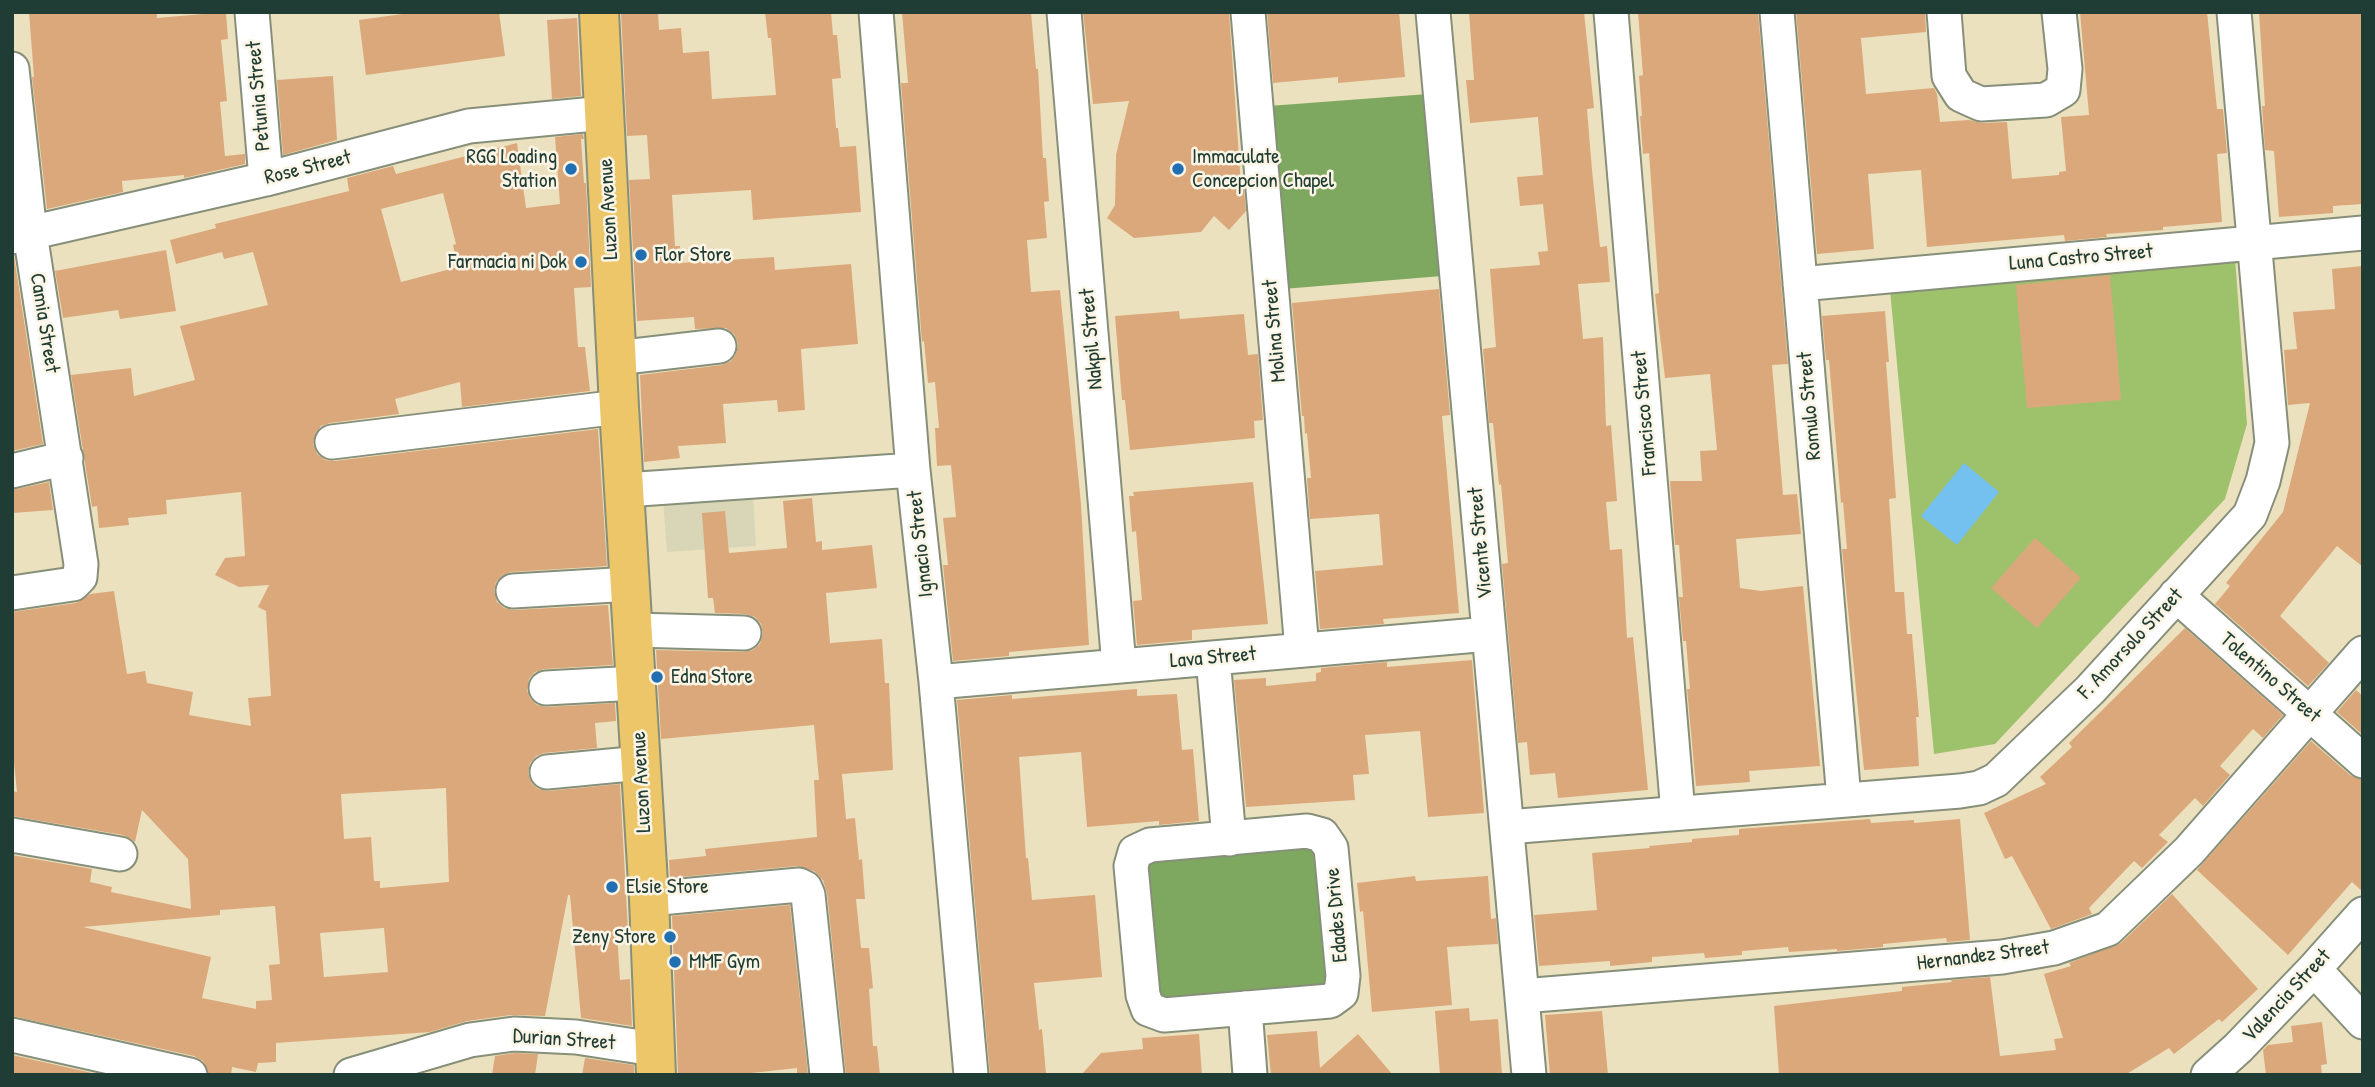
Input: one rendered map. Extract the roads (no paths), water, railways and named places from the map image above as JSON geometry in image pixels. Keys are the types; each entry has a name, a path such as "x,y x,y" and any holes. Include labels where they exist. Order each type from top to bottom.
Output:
{"main road":[{"name":"Luzon Avenue","path":"599,12 616,358 649,898 655,1062"}],"street":[{"name":"Petunia Street","path":"252,12 266,179"},
{"name":"Ignacio Street","path":"876,12 914,470 971,1075"},
{"name":"Nakpil Street","path":"1064,12 1119,666"},
{"name":"Molina Street","path":"1248,12 1302,650"},
{"name":"Vicente Street","path":"1433,12 1529,1075"},
{"name":"Francisco Street","path":"1611,12 1678,813"},
{"name":"Romulo Street","path":"1777,12 1844,799"},
{"path":"1944,12 1949,76 1961,95 1981,104 2046,100 2063,90 2065,69 2059,12"},
{"name":"F. Amorsolo Street","path":"1507,827 1979,788 1996,780 2090,690 2250,515 2263,481 2272,443 2234,12"},
{"name":"Camia Street","path":"12,69 21,235 66,458 81,564 79,577 72,584 12,593"},
{"name":"Rose Street","path":"21,235 266,179 469,126 605,113"},
{"name":"Luna Castro Street","path":"1800,284 2363,233"},
{"path":"616,358 719,346"},
{"path":"332,442 619,407"},
{"path":"12,471 66,458"},
{"path":"625,490 914,470"},
{"path":"513,591 631,584"},
{"name":"Tolentino Street","path":"2176,595 2363,761"},
{"path":"634,630 744,633"},
{"name":"Lava Street","path":"936,682 1489,634"},
{"name":"Hernandez Street","path":"1522,996 2002,957 2054,948 2108,929 2189,851 2363,653"},
{"path":"1213,658 1229,839"},
{"path":"546,688 636,683"},
{"path":"547,772 641,763"},
{"name":"Edades Drive","path":"1307,831 1322,835 1331,848 1343,976 1341,993 1330,1001 1164,1015 1148,1009 1141,982 1131,866 1135,852 1150,845 1229,839 1307,831"},
{"path":"12,835 120,854"},
{"path":"649,898 799,886 806,888 827,1075"},
{"name":"Valencia Street","path":"2208,1075 2243,1061 2314,969 2363,914"},
{"path":"2314,969 2363,1022"},
{"path":"1245,1008 1250,1075"},
{"name":"Durian Street","path":"351,1075 470,1040 514,1034 576,1037 655,1062"},
{"path":"12,1035 190,1075"}],"water":[{"path":"1964,463 1999,492 1957,545 1921,516"}],"place":[{"name":"RGG Loading Station","path":"571,169"},
{"name":"Immaculate Concepcion Chapel","path":"1178,169"},
{"name":"Flor Store","path":"641,255"},
{"name":"Farmacia ni Dok","path":"581,262"},
{"name":"Edna Store","path":"657,677"},
{"name":"Elsie Store","path":"612,887"},
{"name":"Zeny Store","path":"670,937"},
{"name":"MMF Gym","path":"675,962"}]}
